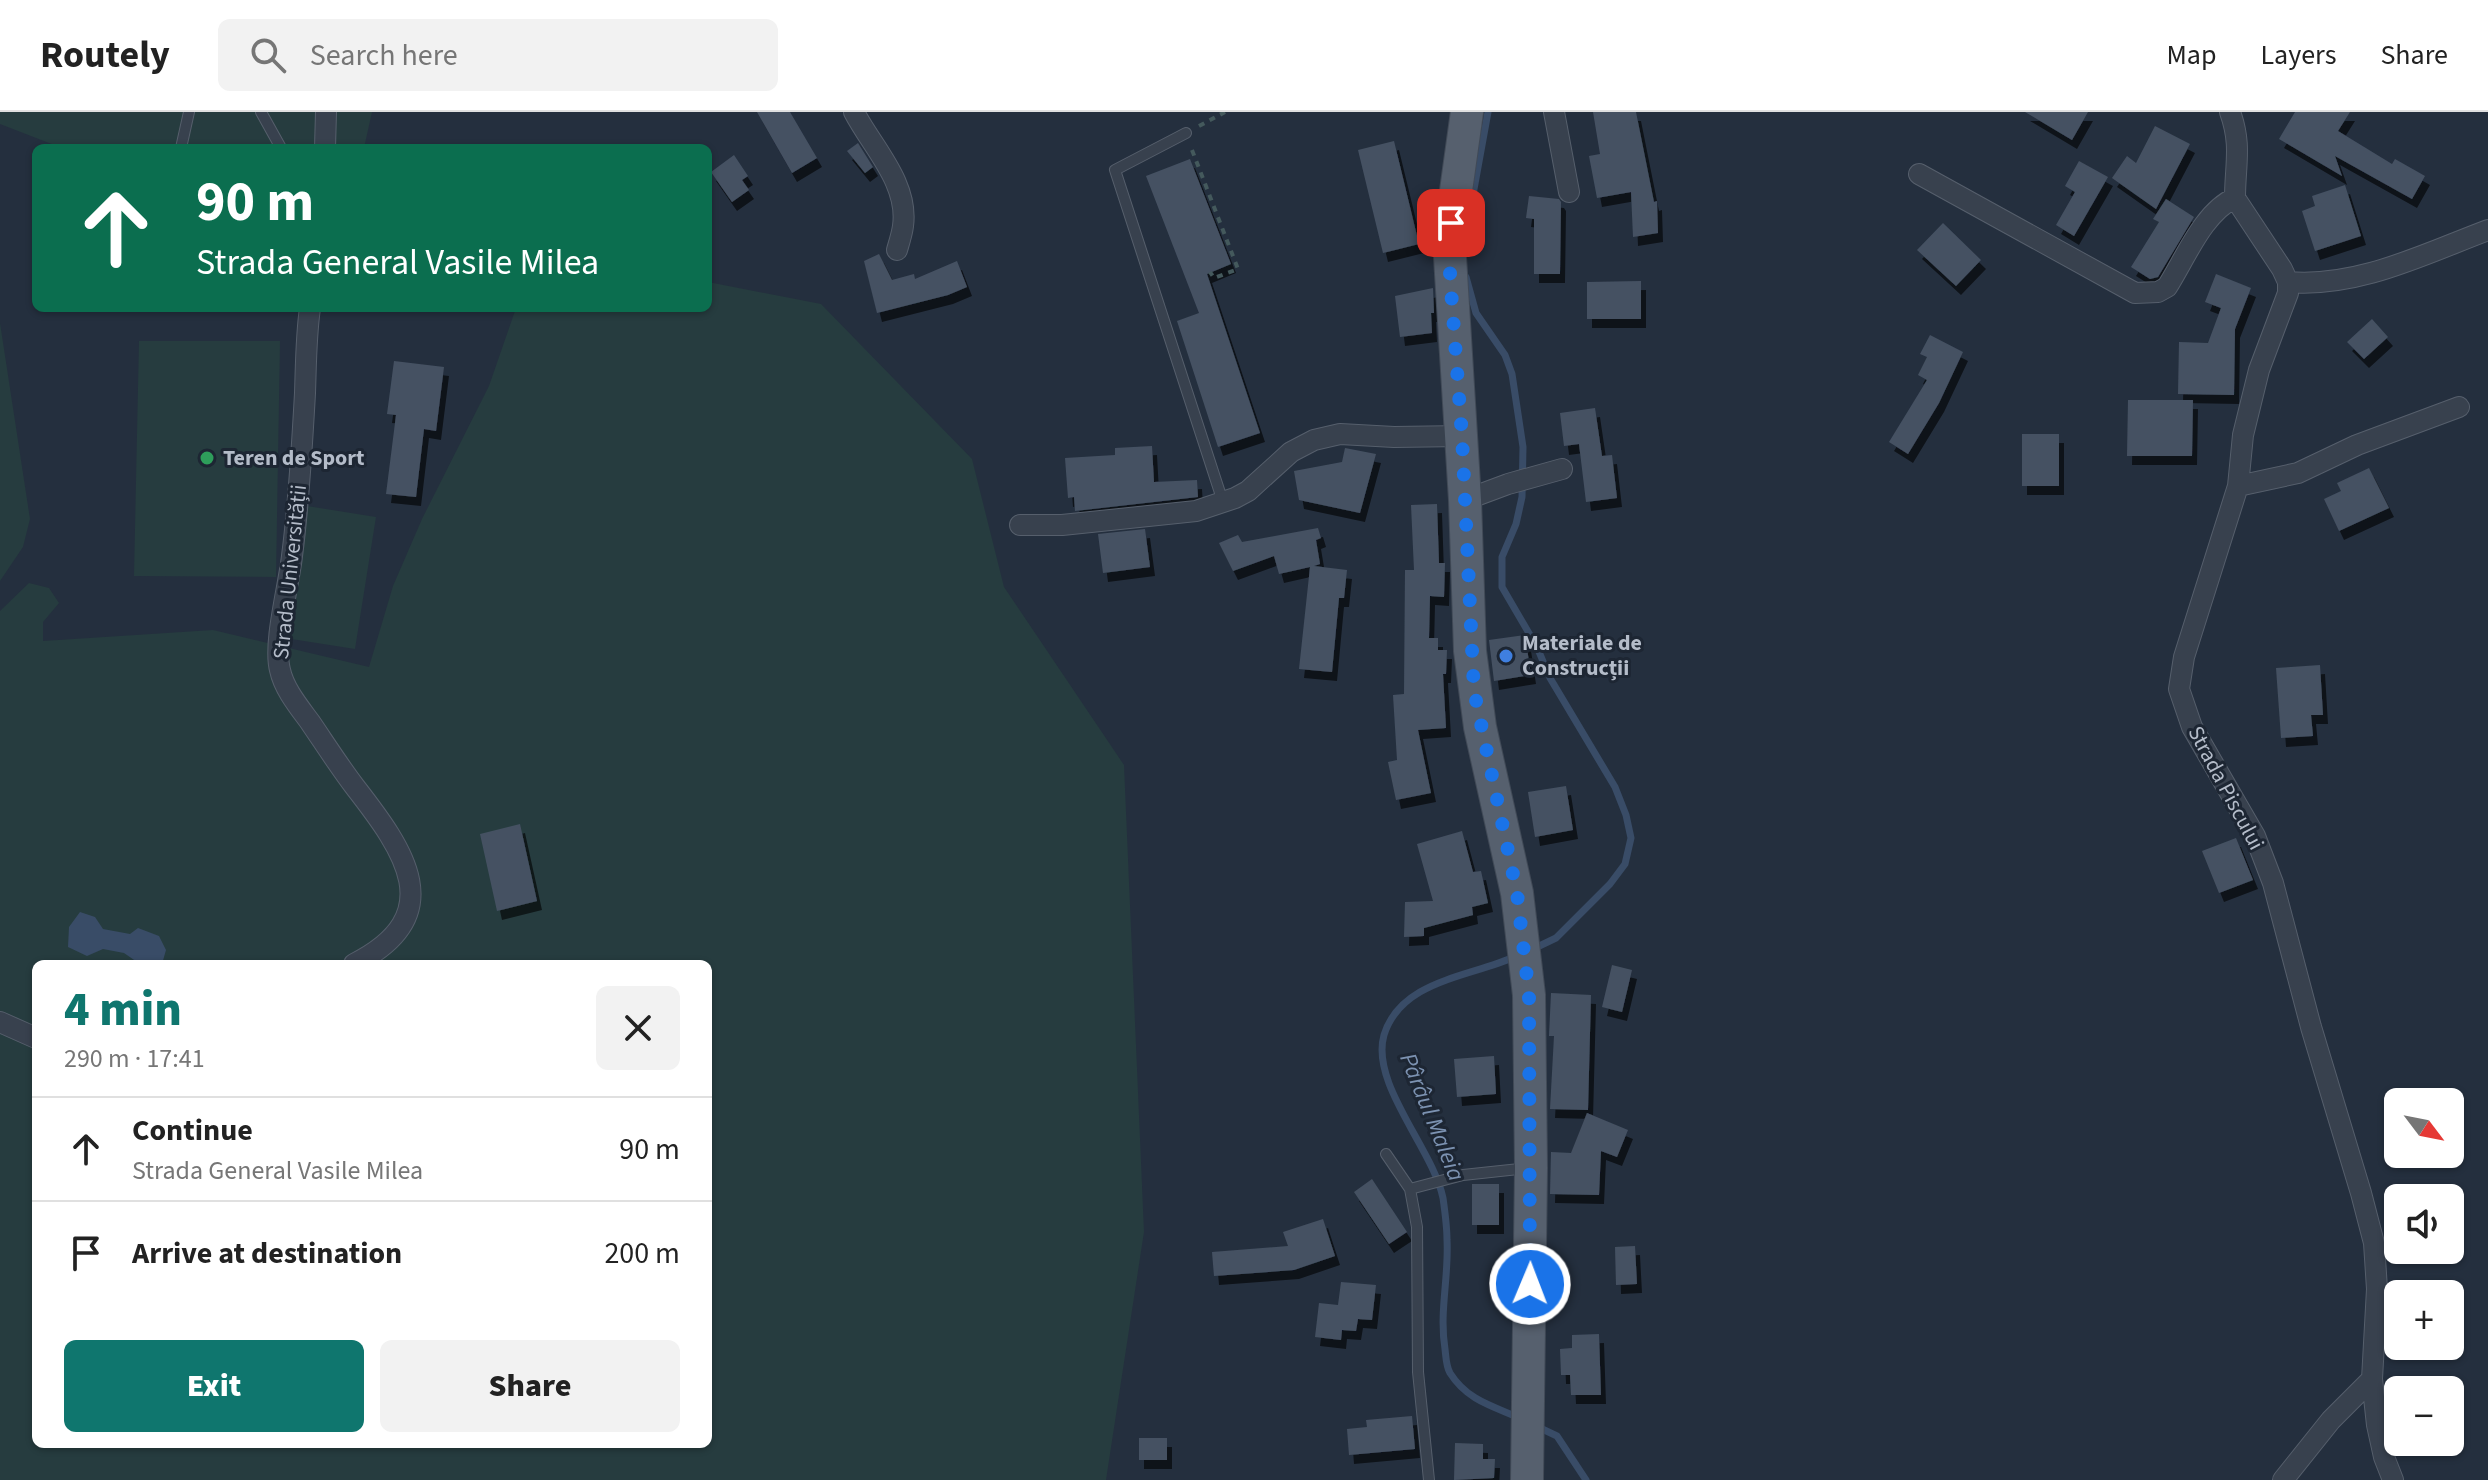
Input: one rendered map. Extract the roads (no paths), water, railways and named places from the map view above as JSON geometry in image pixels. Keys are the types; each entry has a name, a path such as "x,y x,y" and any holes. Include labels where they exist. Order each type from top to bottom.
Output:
{"main road":[{"path":"1467,112 1449,241 1474,691 1517,893 1529,995 1531,1168 1527,1480"}],"street":[{"path":"325,144 326,112"},
{"path":"854,112 891,171 903,209 903,226 897,250"},
{"path":"1554,112 1569,192"},
{"path":"2230,112 2237,133 2239,160 2235,198 2288,282 2337,280 2411,262 2488,230"},
{"path":"1919,174 2135,293 2158,292 2167,287 2209,219 2223,203 2235,198"},
{"name":"Strada Piscului","path":"2288,282 2288,293 2252,396 2243,435 2238,486 2184,657 2179,689 2192,727 2255,836 2273,883 2311,1027 2361,1193 2374,1243 2377,1289 2372,1379 2377,1425 2393,1480"},
{"name":"Strada Universității","path":"310,312 300,474 280,639 280,670 293,697 388,831 403,856 411,880 408,914 400,929 385,944 360,960"},
{"path":"2238,486 2298,473 2357,445 2459,407"},
{"path":"1020,525 1062,525 1196,511 1248,491 1291,452 1314,440 1340,434 1462,436"},
{"path":"1465,500 1562,469"},
{"path":"0,1022 32,1036"},
{"path":"2283,1480 2322,1431 2372,1379"}],"lane":[{"path":"182,144 189,112"},
{"path":"261,112 279,144"},
{"path":"1186,133 1115,170 1223,502"},
{"path":"1386,1154 1410,1189 1417,1227 1418,1372 1429,1480"},
{"path":"1410,1189 1463,1175 1531,1168"}],"water":[{"path":"80,912 95,917 103,929 130,934 138,928 159,936 166,950 163,960 134,960 124,953 103,949 87,956 68,947 69,927"}],"waterway":[{"name":"Pârâul Maleia","path":"1465,253 1488,112"},
{"name":"Pârâul Maleia","path":"1466,277 1476,313 1505,355 1512,374 1523,447 1522,497 1516,524 1502,557 1502,587 1537,647 1550,678 1615,787 1631,838 1625,864 1610,884 1556,938 1533,949"},
{"name":"Pârâul Maleia","path":"1514,957 1439,983 1405,1002 1384,1035 1382,1054 1394,1095 1428,1159 1443,1198 1447,1254 1443,1335 1449,1370 1472,1396 1520,1418"},
{"name":"Pârâul Maleia","path":"1538,1427 1557,1436 1586,1480"}],"place":[{"name":"Teren de Sport","path":"207,458"},
{"name":"Materiale de Construcții","path":"1506,656"}]}
